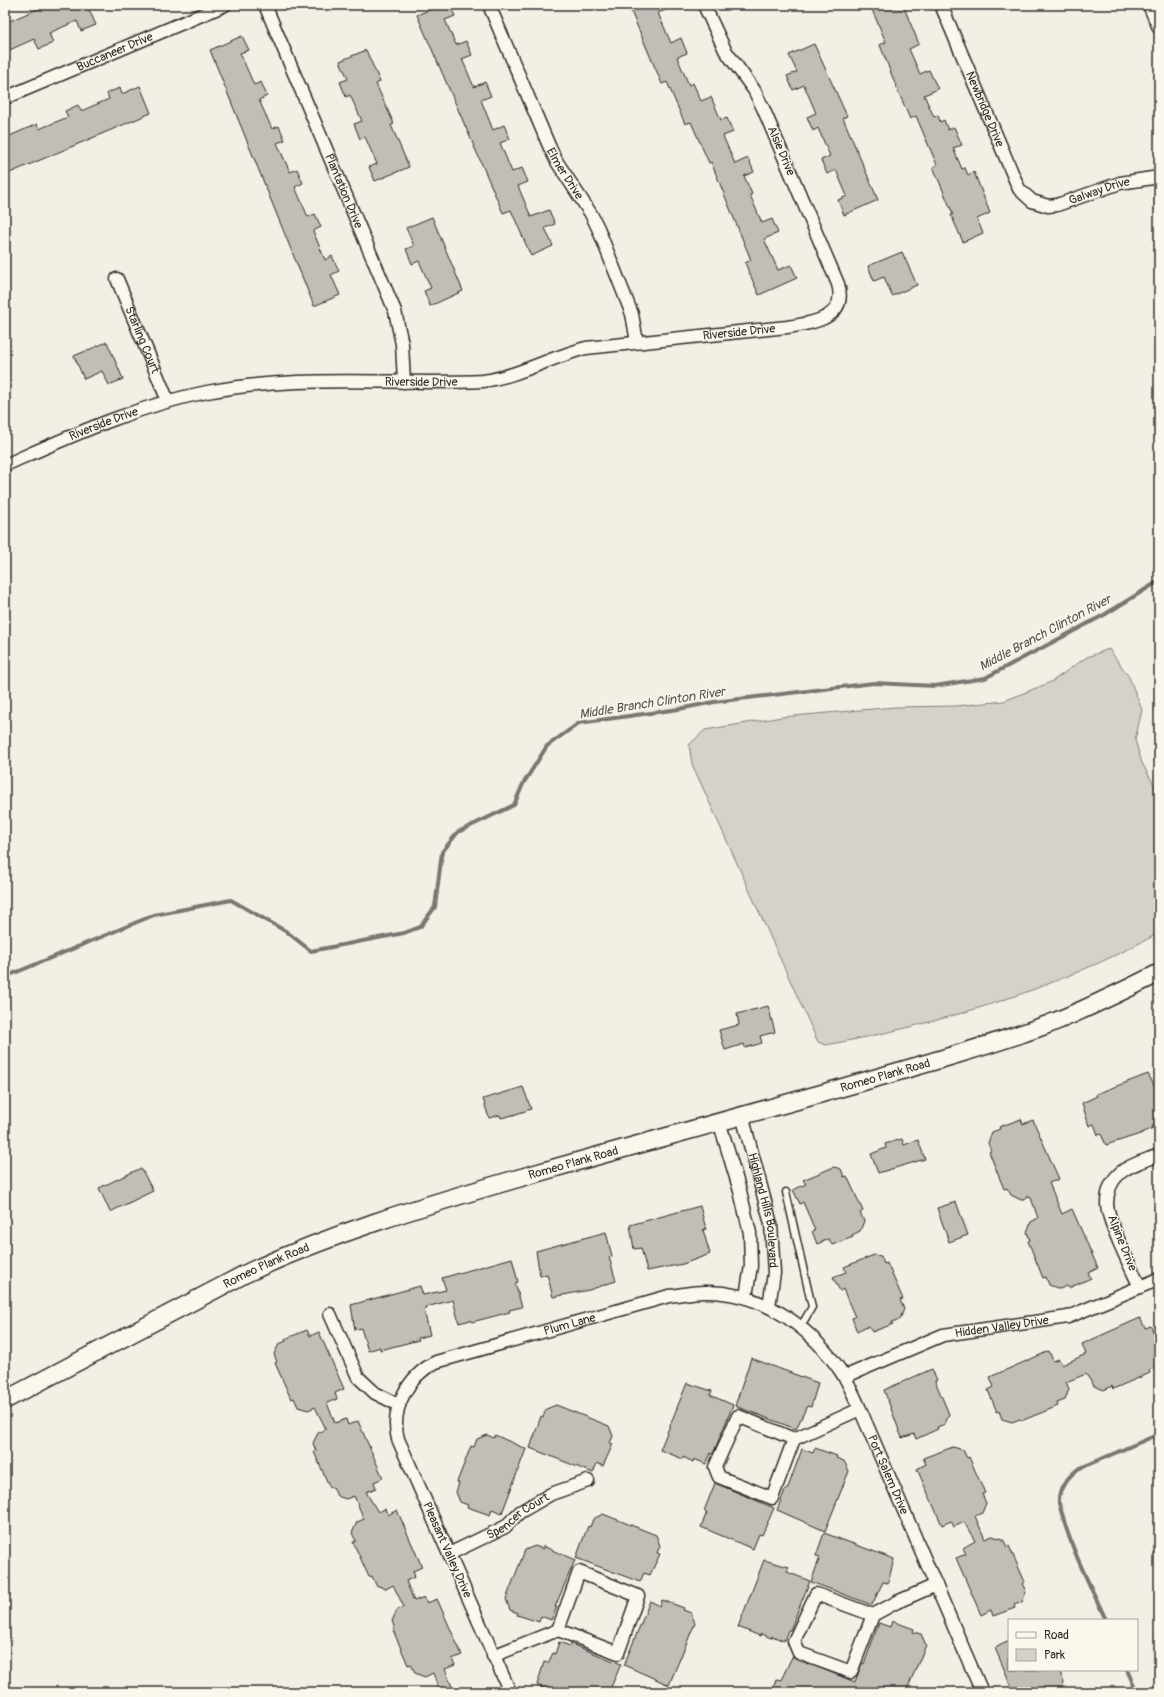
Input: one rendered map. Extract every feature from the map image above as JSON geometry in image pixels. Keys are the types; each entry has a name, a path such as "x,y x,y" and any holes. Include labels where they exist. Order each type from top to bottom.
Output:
{"main road":[{"name":"Romeo Plank Road","path":"5,1400 207,1293 302,1248 420,1206 916,1067 1007,1038 1050,1023 1095,1004 1159,973"}],"street":[{"name":"Buccaneer Drive","path":"5,98 225,5"},
{"name":"Plantation Drive","path":"265,5 395,311 402,344 404,382"},
{"name":"Elmer Drive","path":"489,5 550,148 557,162 591,214 598,228 632,314 637,342"},
{"name":"Alsie Drive","path":"704,5 725,50 754,90 763,108 838,284 840,293 839,305"},
{"name":"Newbridge Drive","path":"940,5 1019,189 1032,201 1040,204"},
{"path":"1149,5 1159,28"},
{"name":"Galway Drive","path":"1040,204 1057,205 1120,183 1159,177"},
{"name":"Starling Court","path":"117,279 168,401"},
{"name":"Riverside Drive","path":"5,465 96,426 168,401 208,391 277,382 467,382 497,379 512,375 572,351 601,346 787,327 824,319 839,305"},
{"name":"Highland Hills Boulevard","path":"742,1115 772,1224 774,1274 769,1306"},
{"name":"Highland Hills Boulevard","path":"719,1121 740,1191 750,1233 750,1266 746,1296"},
{"name":"Alpine Drive","path":"1140,1287 1110,1216 1107,1198 1110,1186 1119,1174 1124,1170 1159,1155"},
{"name":"Hidden Valley Drive","path":"844,1377 943,1335 1068,1317 1159,1279"},
{"name":"Plum Lane","path":"406,1390 411,1382 426,1367 436,1362 661,1298 707,1292 746,1296"},
{"name":"Port Salem Drive","path":"746,1296 769,1306 801,1326 822,1348 844,1377 860,1409 982,1692"},
{"path":"330,1314 358,1377 375,1393 399,1405"},
{"name":"Pleasant Valley Drive","path":"406,1390 399,1405 396,1417 398,1439 510,1692"},
{"path":"794,1439 738,1416 715,1467 719,1477 772,1498 794,1439 860,1409"},
{"name":"Spencer Court","path":"449,1554 505,1527 520,1512 551,1494 588,1481"},
{"path":"493,1656 558,1630 618,1653 638,1596 579,1572 558,1630"},
{"path":"873,1616 816,1594 794,1641 799,1653 851,1672 873,1616 897,1602 936,1585"}],"lane":[{"path":"786,1192 812,1307 801,1326"}],"green space":[{"path":"1109,649 1129,677 1142,710 1135,740 1142,763 1159,794 1159,933 1080,971 1039,988 997,1002 912,1027 826,1045 818,1042 692,764 689,745 705,730 782,717 895,707 957,706 1004,701 1051,682 1087,657"}],"building":[{"path":"47,5 87,5 96,25 81,31 77,21 49,33 53,43 39,49 34,39 5,52 5,23"},
{"path":"441,5 450,5 455,16 445,20 456,45 466,41 472,55 462,59 474,87 485,82 491,96 481,100 493,130 504,125 510,139 500,143 512,172 522,168 528,182 518,186 531,217 549,210 555,224 545,228 553,246 531,256 511,210 503,213 417,15"},
{"path":"639,5 678,5 658,13 671,43 681,38 687,53 677,57 689,85 693,83 701,101 711,97 721,120 727,118 733,132 723,136 735,164 748,158 754,172 744,176 752,194 750,195 762,223 772,219 778,233 764,239 778,270 791,265 797,278 759,295 745,263 751,260 711,162 709,163 691,122 685,124 667,82 662,84 630,9"},
{"path":"870,5 903,5 919,44 909,49 920,74 929,70 938,89 924,95 934,117 938,115 940,122 944,120 948,130 954,127 962,145 953,148 962,169 965,168 968,175 974,172 990,213 977,219 983,233 963,242 933,167 937,165 916,116 910,119 898,91 880,45 886,42"},
{"path":"242,36 249,50 240,53 254,85 261,82 267,96 259,100 272,129 279,126 285,140 277,143 290,172 297,169 303,183 295,187 308,217 315,214 321,227 313,231 325,260 332,256 339,271 331,275 340,295 314,306 210,50"},
{"path":"814,44 847,116 843,118 878,200 844,215 838,200 847,196 836,170 827,174 821,160 830,156 818,128 813,131 807,117 816,113 804,85 793,90 787,76 797,72 789,55"},
{"path":"366,50 380,82 376,84 394,124 391,125 409,167 375,181 369,167 377,164 365,137 360,139 354,124 362,121 350,95 346,97 340,82 348,79 340,61"},
{"path":"140,86 151,113 5,175 5,138 37,124 39,129 68,117 65,111 78,105 81,111 109,99 107,93 120,88 122,94"},
{"path":"432,217 463,291 430,306 424,291 431,288 419,261 412,264 406,249 414,246 406,228"},
{"path":"902,252 917,285 892,296 884,277 874,281 868,266"},
{"path":"107,342 123,379 109,385 102,371 84,379 74,356"},
{"path":"768,1006 775,1032 760,1036 762,1043 745,1048 744,1044 725,1050 719,1030 739,1025 737,1014"},
{"path":"1148,1074 1159,1094 1159,1123 1152,1126 1153,1128 1140,1134 1106,1145 1101,1134 1098,1135 1094,1124 1089,1126 1082,1103 1097,1096 1096,1094"},
{"path":"523,1087 531,1109 501,1118 500,1115 489,1118 483,1099"},
{"path":"1021,1119 1023,1124 1033,1120 1059,1179 1049,1183 1062,1214 1072,1209 1098,1268 1088,1273 1091,1278 1069,1288 1067,1286 1060,1289 1049,1285 1046,1277 1043,1278 1028,1241 1030,1240 1027,1232 1031,1222 1038,1218 1031,1198 1029,1196 1021,1200 1011,1195 1007,1188 1004,1189 989,1152 991,1151 988,1143 992,1132 1000,1129 999,1127"},
{"path":"902,1139 904,1145 918,1140 925,1159 878,1173 871,1154 886,1148 885,1144"},
{"path":"834,1167 841,1169 844,1177 847,1176 863,1211 860,1213 864,1221 860,1231 852,1235 853,1237 832,1245 829,1239 817,1244 812,1231 815,1230 803,1202 800,1204 793,1190 806,1184 803,1180"},
{"path":"141,1168 153,1191 110,1212 99,1188"},
{"path":"956,1202 968,1235 949,1242 937,1208"},
{"path":"700,1206 706,1229 703,1230 710,1254 683,1264 647,1271 641,1248 634,1249 630,1225"},
{"path":"606,1232 612,1256 609,1257 616,1281 589,1290 553,1297 547,1274 540,1276 536,1251"},
{"path":"874,1255 881,1256 884,1264 887,1263 903,1299 900,1300 904,1309 900,1319 892,1322 893,1324 872,1332 869,1326 857,1332 852,1318 855,1317 843,1289 840,1291 833,1277 846,1272 844,1267"},
{"path":"512,1258 518,1282 515,1283 522,1307 509,1310 510,1312 472,1322 471,1320 459,1323 453,1300 426,1307 427,1309 424,1310 430,1335 418,1338 419,1340 380,1350 380,1347 368,1351 361,1328 355,1330 351,1305 420,1286 423,1295 446,1290 442,1278"},
{"path":"1140,1318 1145,1328 1151,1326 1159,1345 1159,1362 1157,1367 1149,1370 1150,1373 1113,1389 1112,1386 1104,1390 1094,1386 1086,1374 1066,1382 1069,1389 1065,1400 1057,1403 1058,1406 1021,1421 1020,1419 1012,1422 1002,1419 999,1411 997,1412 988,1390 994,1387 990,1377 1049,1351 1053,1361 1059,1359 1062,1365 1086,1354 1082,1344"},
{"path":"307,1330 310,1336 319,1332 344,1389 335,1393 337,1399 327,1403 335,1423 346,1419 348,1425 358,1421 383,1478 374,1482 376,1488 366,1492 378,1512 385,1509 388,1515 397,1510 422,1567 413,1571 415,1577 406,1581 414,1601 424,1597 427,1603 437,1599 462,1655 452,1659 455,1665 445,1669 454,1692 440,1692 433,1673 425,1677 415,1673 411,1664 408,1665 393,1630 395,1629 392,1621 397,1610 404,1607 393,1585 386,1589 376,1585 372,1576 369,1577 353,1542 356,1541 352,1533 357,1522 364,1519 354,1496 346,1499 337,1496 333,1487 330,1488 314,1452 316,1451 313,1443 318,1433 325,1430 325,1427 315,1407 308,1410 298,1407 294,1398 291,1399 275,1363 277,1362 274,1354 279,1344 286,1341 285,1339"},
{"path":"751,1358 818,1383 811,1407 807,1406 796,1429 735,1406"},
{"path":"932,1369 937,1380 935,1381 949,1414 945,1424 937,1427 938,1429 916,1439 914,1434 902,1438 884,1390"},
{"path":"687,1383 712,1391 710,1395 733,1405 713,1454 711,1453 706,1464 694,1459 693,1462 683,1457 683,1459 660,1450"},
{"path":"556,1405 609,1426 613,1436 610,1443 613,1444 603,1466 597,1463 593,1473 530,1448 541,1416 543,1417 546,1409"},
{"path":"487,1435 494,1438 495,1435 526,1449 502,1513 492,1509 490,1515 467,1507 468,1505 460,1502 456,1492 459,1483 457,1482 471,1446 474,1447 477,1439"},
{"path":"953,1447 963,1450 967,1458 969,1457 985,1493 982,1494 986,1503 982,1513 975,1516 985,1539 992,1536 1003,1539 1007,1547 1009,1546 1025,1582 1022,1583 1026,1592 1022,1602 1014,1605 1015,1608 993,1616 991,1610 981,1615 956,1558 966,1554 963,1548 975,1541 964,1522 954,1527 951,1521 942,1525 917,1469 926,1464 923,1458"},
{"path":"815,1448 837,1456 836,1458 844,1461 849,1471 825,1531 777,1510 785,1490 787,1490 802,1449 813,1453"},
{"path":"715,1483 774,1508 762,1535 759,1534 753,1549 701,1527 707,1512 704,1511"},
{"path":"603,1514 656,1535 660,1546 657,1553 660,1554 650,1575 644,1573 640,1582 576,1558 588,1526 590,1527 593,1519"},
{"path":"824,1533 894,1559 888,1583 883,1582 872,1605 811,1582 820,1557 816,1556"},
{"path":"535,1546 543,1549 543,1546 575,1560 551,1620 541,1616 539,1622 517,1615 518,1613 510,1610 506,1599 525,1550"},
{"path":"764,1560 789,1567 787,1572 810,1581 784,1641 772,1636 771,1638 761,1634 760,1636 738,1627"},
{"path":"662,1600 684,1608 683,1610 691,1613 695,1623 669,1685 624,1665 650,1601 660,1606"},
{"path":"892,1621 914,1629 913,1632 921,1634 926,1645 906,1692 772,1692 776,1679 781,1680 792,1657 855,1682 862,1663 864,1664 879,1623 890,1627"},
{"path":"559,1642 570,1646 571,1644 621,1664 609,1692 554,1692 537,1685 544,1662 548,1663 553,1653 555,1654"},
{"path":"1008,1642 1008,1671 1059,1671 1064,1682 1060,1692 1014,1692 995,1648"}],"waterway":[{"name":"Middle Branch Clinton River","path":"5,977 154,915 231,900 287,932 311,951 404,933 420,927 435,907 442,852 458,832 514,805 523,784 547,746 579,723 679,709 714,702 874,683 935,686 985,678 1104,615 1159,581"},
{"path":"1106,1619 1083,1571 1068,1534 1059,1503 1060,1493 1067,1480 1078,1469 1159,1434"},
{"path":"1127,1671 1137,1692"}]}
